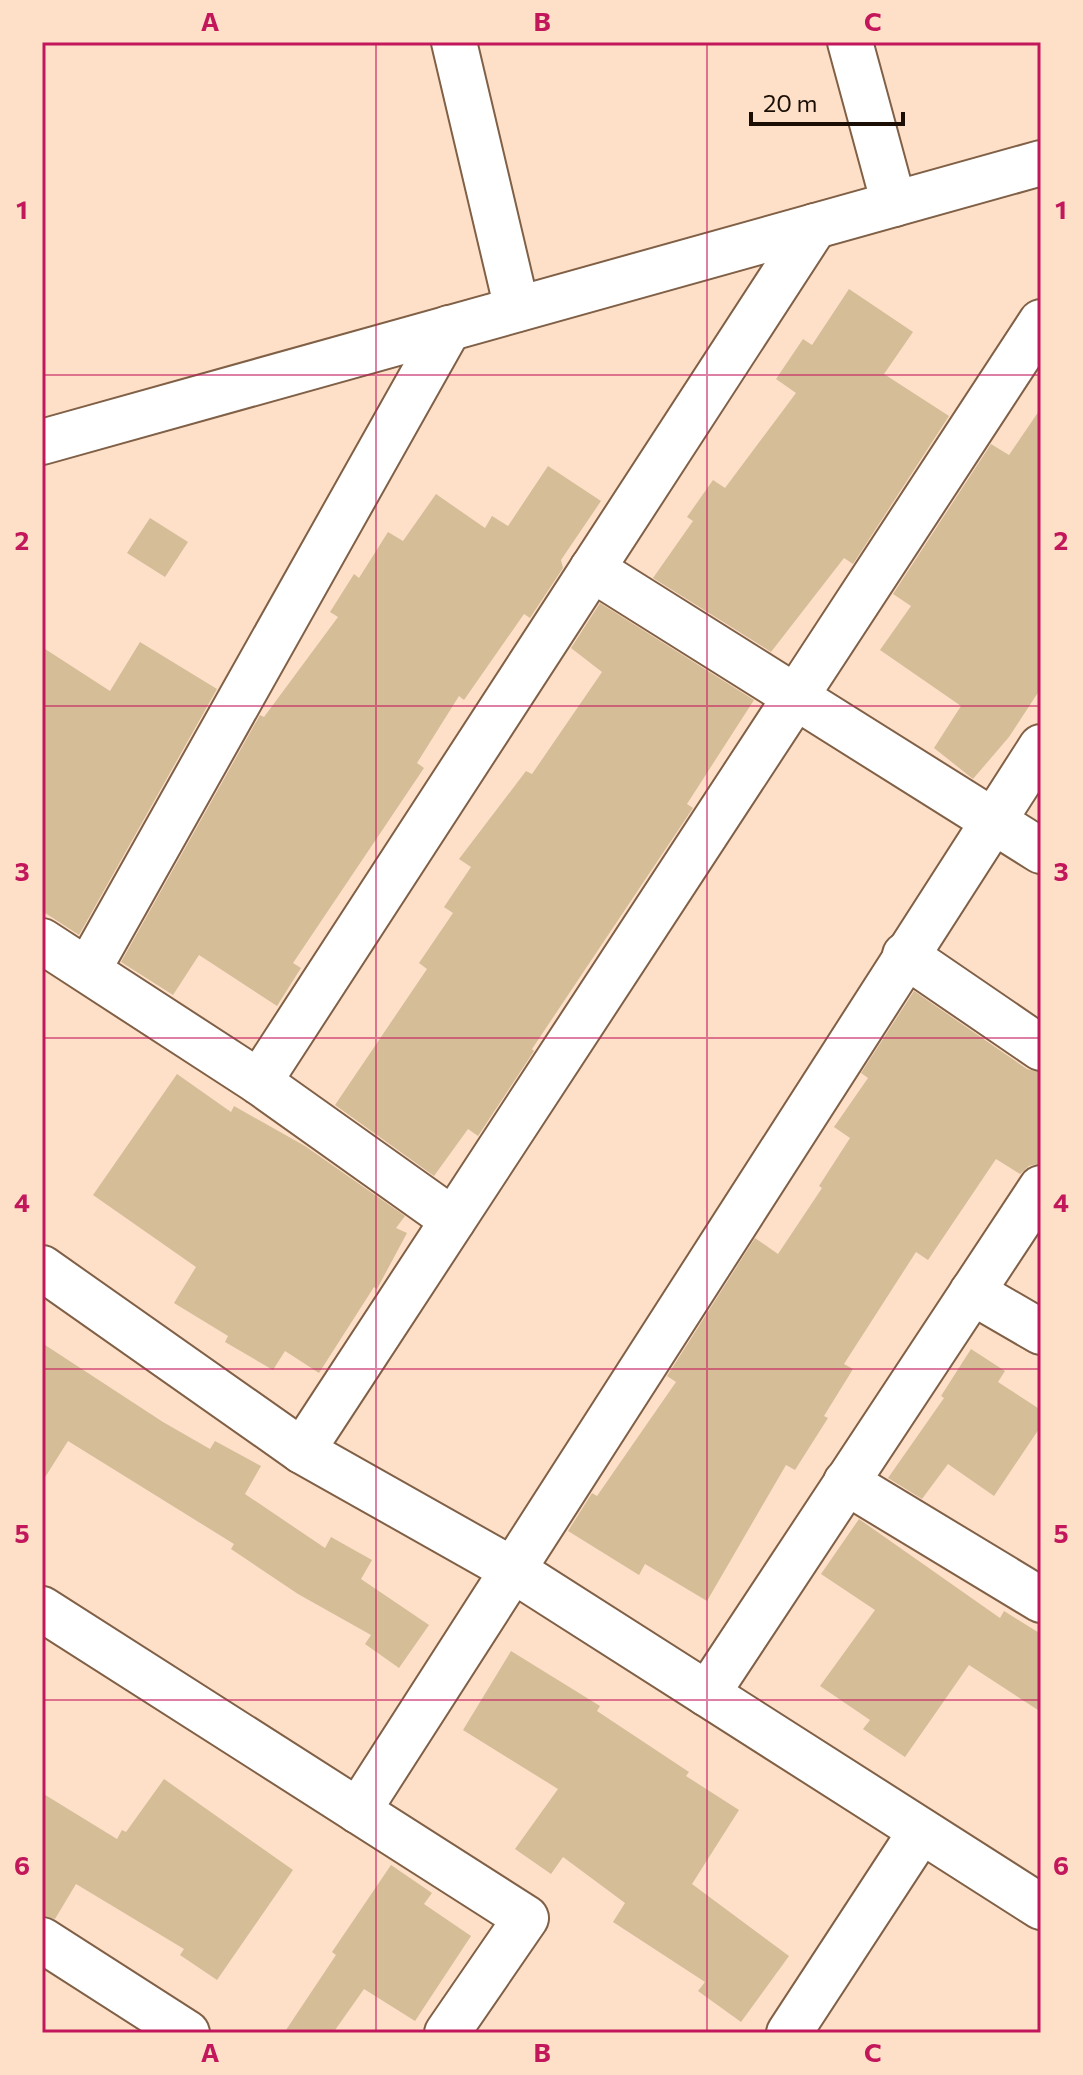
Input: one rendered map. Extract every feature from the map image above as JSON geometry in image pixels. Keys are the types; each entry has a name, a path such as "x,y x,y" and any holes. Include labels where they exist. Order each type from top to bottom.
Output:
{"street":[{"path":"454,42 517,309"},
{"path":"850,42 894,204"},
{"path":"47,447 449,328 1041,163"},
{"path":"259,1082 815,226"},
{"path":"302,1451 1041,322"},
{"path":"88,970 449,328"},
{"path":"592,569 1041,851"},
{"path":"358,1811 1041,747"},
{"path":"42,941 259,1082 453,1220"},
{"path":"905,955 1041,1048"},
{"path":"707,1694 1041,1188"},
{"path":"42,1268 302,1451 513,1570 1041,1907"},
{"path":"972,1292 1041,1332"},
{"path":"846,1482 1041,1600"},
{"path":"42,1609 526,1918 447,2033"},
{"path":"789,2033 921,1831"},
{"path":"42,1940 187,2033"}],"building":[{"path":"849,289 913,332 884,374 949,416 853,564 844,558 771,652 653,578 693,521 687,517 713,480 725,488 796,393 776,379 803,339 812,345"},
{"path":"1041,408 1041,688 1009,737 973,779 934,748 961,706 880,650 911,606 893,594 991,444 1009,455"},
{"path":"548,466 601,501 561,560 563,568 530,618 524,614 464,700 459,696 417,763 424,768 293,963 301,968 277,1006 199,955 173,995 121,962 260,715 264,717 338,617 330,612 354,574 359,578 388,532 403,541 436,494 485,528 492,516 508,526"},
{"path":"150,518 188,542 165,577 127,553"},
{"path":"600,603 754,700 687,804 693,808 532,1049 534,1051 478,1136 468,1129 434,1176 335,1105 427,969 419,963 453,913 444,907 471,867 459,859 526,771 532,774 602,672 571,648"},
{"path":"140,642 217,689 79,935 42,911 42,647 110,691"},
{"path":"914,991 1027,1069 1041,1073 1041,1163 1029,1166 1020,1174 996,1159 928,1260 916,1252 844,1364 853,1369 824,1416 828,1418 795,1470 786,1465 707,1601 645,1564 639,1575 568,1531 592,1493 597,1496 676,1382 667,1376 755,1238 778,1254 822,1188 819,1186 850,1138 834,1127 868,1078 861,1073"},
{"path":"177,1074 231,1112 234,1106 305,1146 405,1216 396,1228 407,1233 377,1289 374,1287 319,1373 285,1351 273,1370 225,1342 228,1336 174,1303 196,1267 93,1195"},
{"path":"42,1343 210,1449 215,1441 261,1466 245,1494 325,1548 331,1537 372,1560 361,1579 429,1625 399,1668 365,1644 371,1635 298,1594 231,1549 234,1544 68,1441 42,1482"},
{"path":"971,1349 1005,1371 998,1382 1041,1410 1041,1426 994,1496 948,1464 922,1499 888,1478 944,1398 941,1396"},
{"path":"859,1519 1000,1618 1004,1611 1041,1634 1041,1712 969,1665 905,1757 863,1729 870,1720 820,1686 875,1610 821,1574"},
{"path":"511,1651 600,1706 597,1711 689,1772 686,1776 739,1810 692,1884 789,1956 741,2022 698,1991 705,1982 613,1922 625,1903 563,1857 551,1874 515,1849 558,1789 463,1730"},
{"path":"164,1779 293,1870 217,1980 180,1955 184,1949 76,1884 55,1919 42,1915 42,1793 117,1839 122,1830 126,1832"},
{"path":"391,1865 432,1893 424,1904 471,1936 415,2021 364,1989 333,2033 284,2033 336,1955 332,1952"}]}
